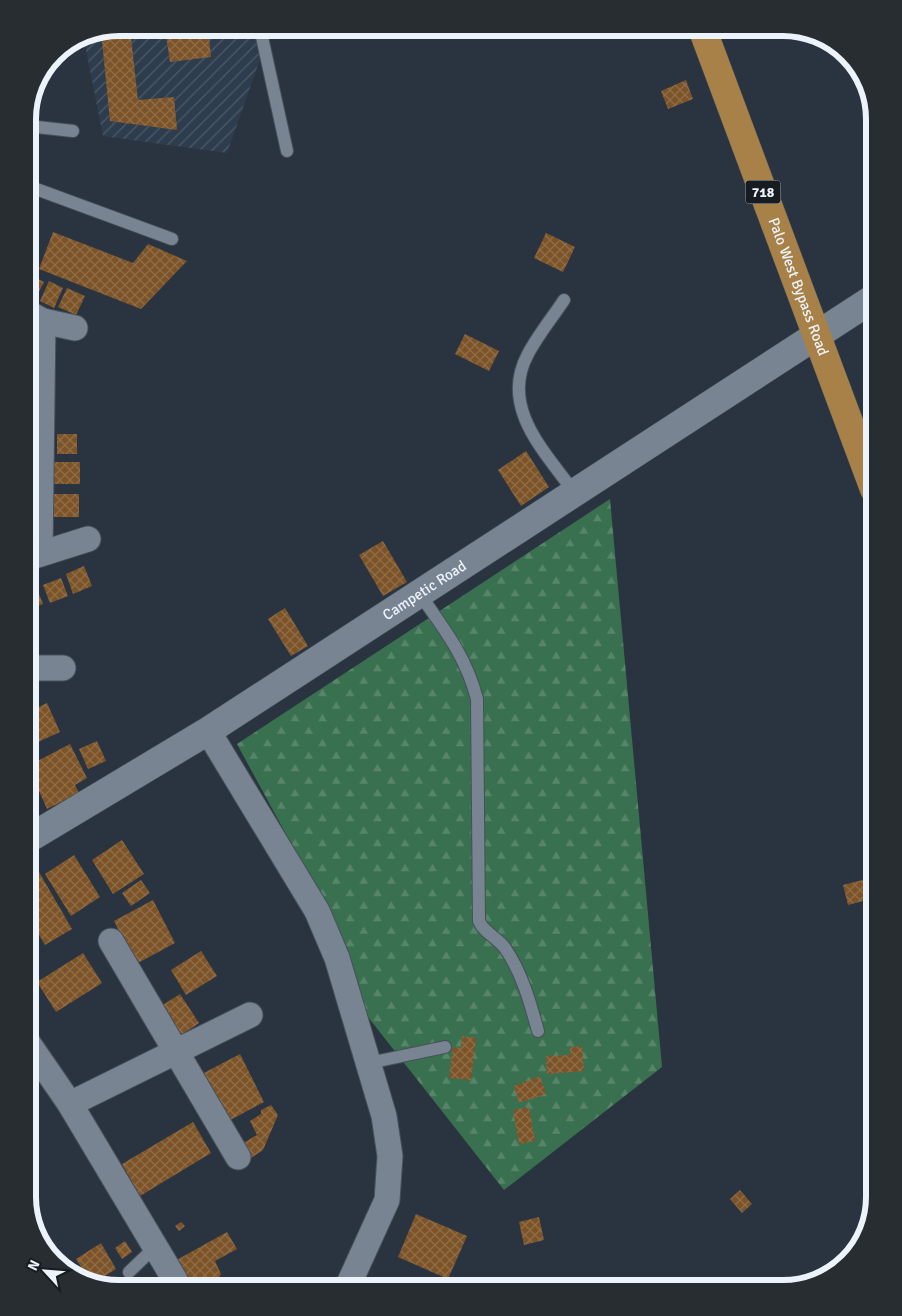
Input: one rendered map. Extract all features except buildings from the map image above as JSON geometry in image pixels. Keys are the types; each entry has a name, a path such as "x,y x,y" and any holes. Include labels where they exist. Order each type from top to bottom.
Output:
{"main road":[{"name":"Palo West Bypass Road","path":"705,36 866,468"}],"street":[{"name":"Campetic Road","path":"36,834 208,731 866,303"},
{"path":"36,317 75,328"},
{"path":"36,555 88,539"},
{"path":"36,668 63,668"},
{"path":"208,731 317,911 337,958 384,1116 390,1156 387,1200 351,1280"},
{"path":"111,941 238,1157"},
{"path":"70,1104 250,1015"},
{"path":"36,1062 70,1104 154,1248 175,1280"}],"lane":[{"path":"262,36 287,151"},
{"path":"36,127 73,131"},
{"path":"36,189 172,239"},
{"path":"564,300 527,355 518,384 520,409 528,430 574,492"},
{"path":"419,594 460,651 472,677 477,699 479,920 481,927 499,940 509,954 527,992 538,1031"},
{"path":"368,1063 445,1047"},
{"path":"129,1272 154,1248"}],"shaded area":[{"path":"119,36 268,36 227,153 103,136 85,44 103,38"}],"green space":[{"path":"610,499 662,1067 504,1190 353,998 324,904 237,744"}]}
